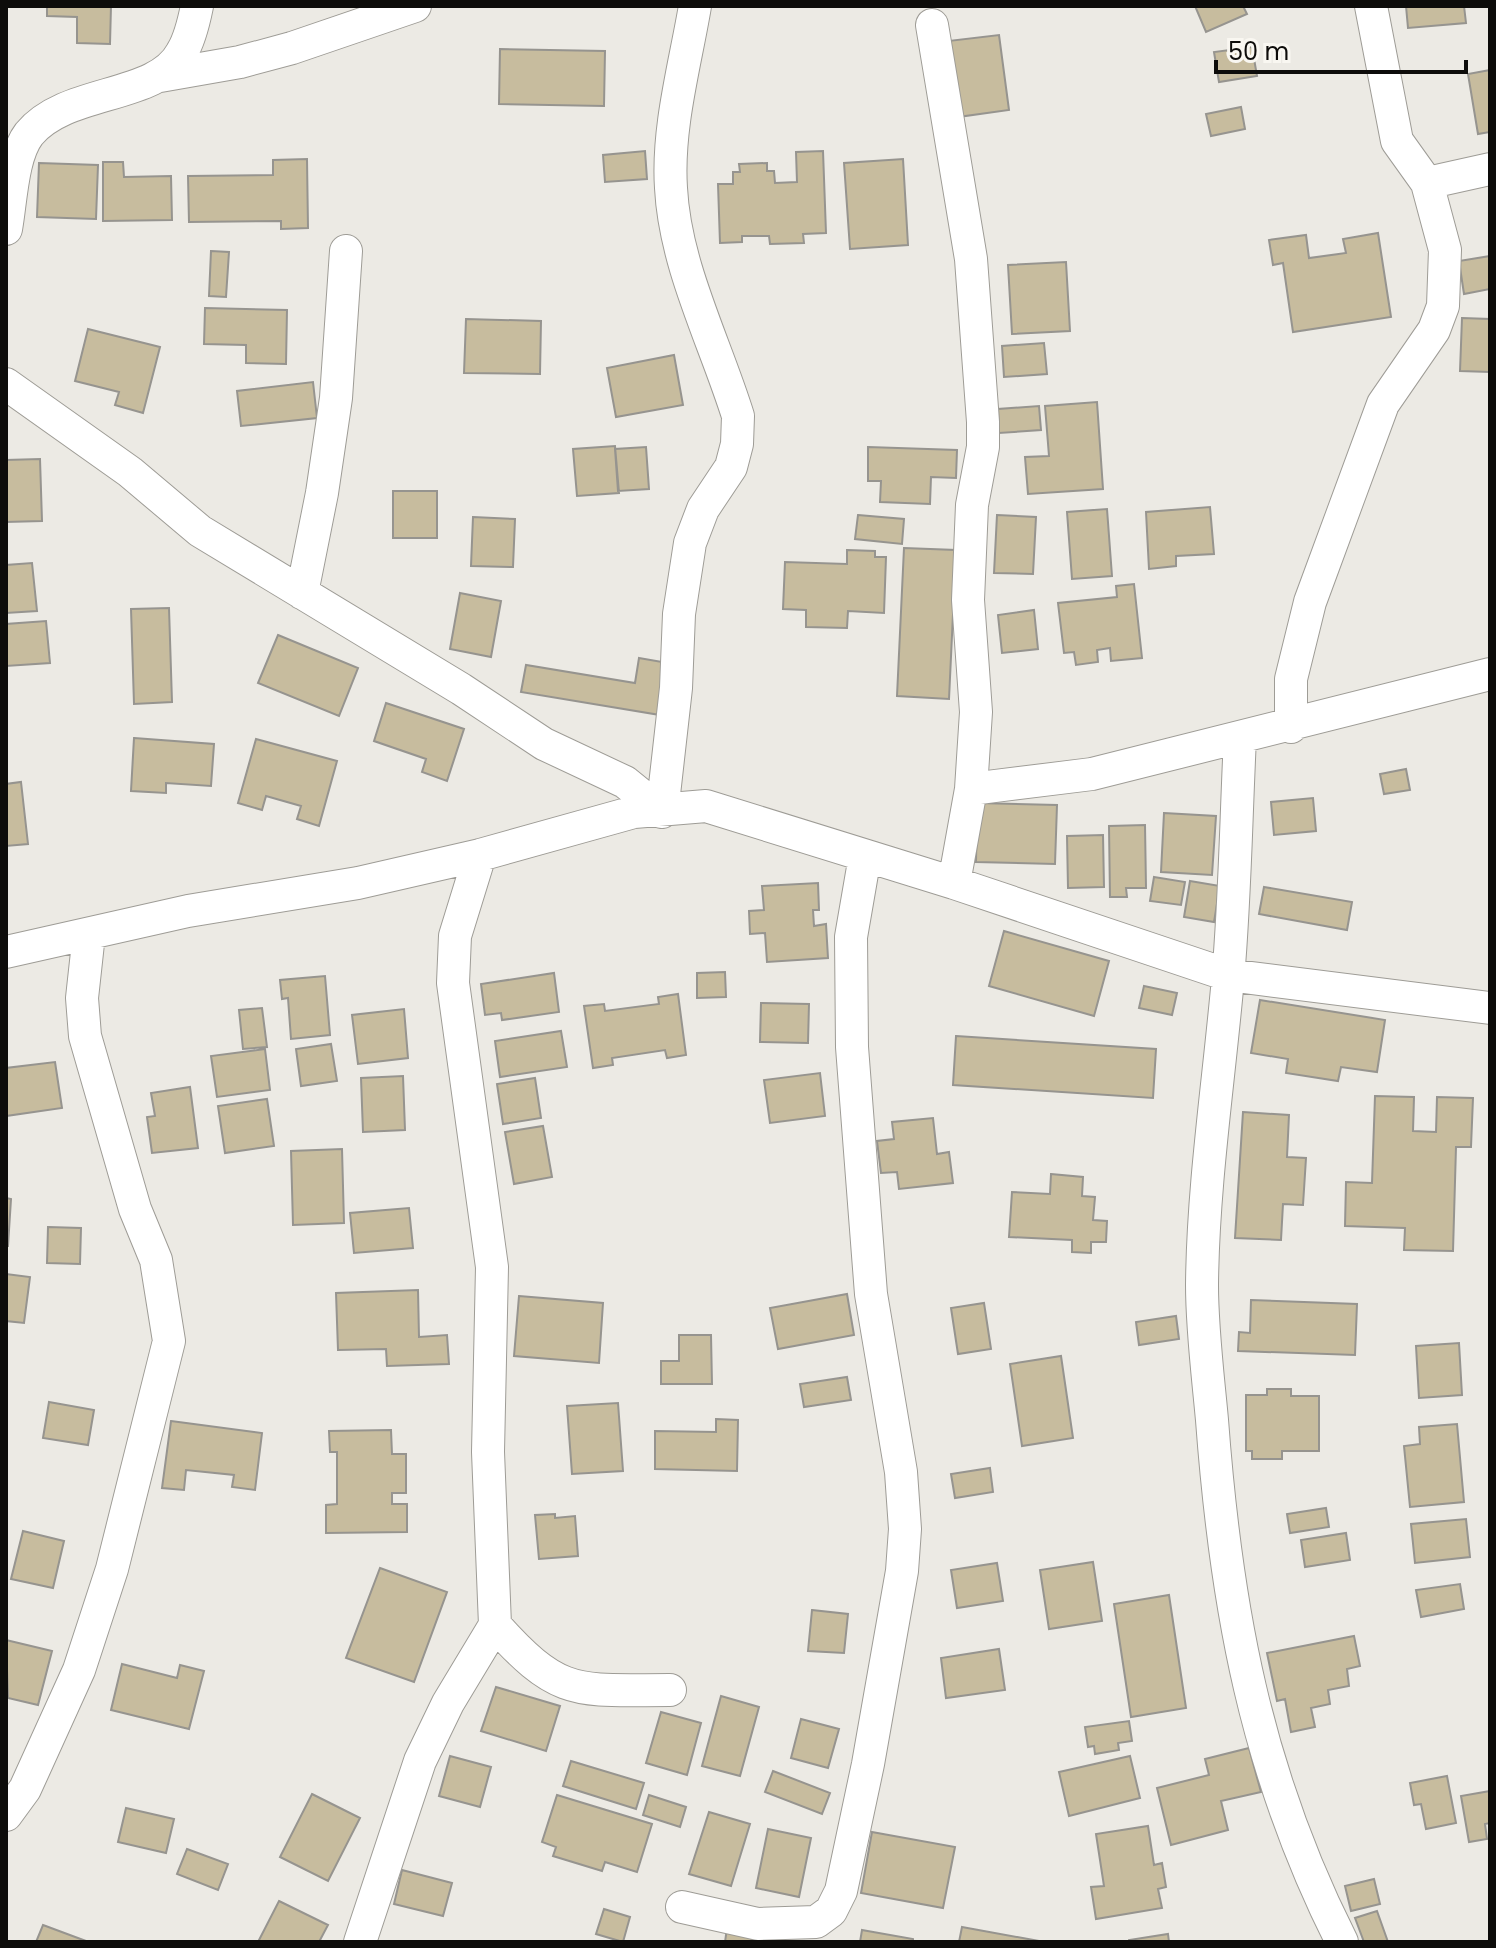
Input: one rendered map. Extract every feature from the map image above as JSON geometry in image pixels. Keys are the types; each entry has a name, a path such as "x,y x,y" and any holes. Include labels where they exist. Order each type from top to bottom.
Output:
{"street":[{"path":"160,76 181,54 197,6"},
{"path":"6,229 19,161 28,135 53,114 86,99 160,76 279,52 415,6"},
{"path":"662,812 676,688 679,614 690,543 703,509 731,467 737,444 738,416 686,260 671,189 671,148 695,6"},
{"path":"1291,727 1291,679 1310,602 1383,404 1434,330 1443,306 1445,250 1427,183 1397,141 1371,6"},
{"path":"932,25 971,259 983,422 983,447 972,505 968,600 976,712 971,789 954,883"},
{"path":"1427,183 1490,169"},
{"path":"302,593 322,493 336,398 346,251"},
{"path":"6,384 130,472 200,531 461,689 544,744 625,782 662,812"},
{"path":"971,789 1092,774 1291,727 1490,674"},
{"path":"1240,738 1228,975 1212,1135 1202,1286 1218,1506 1245,1680 1275,1779 1322,1902 1342,1942"},
{"path":"6,952 188,911 358,883 480,855 634,812 706,806 954,883 1228,975 1490,1008"},
{"path":"360,1942 420,1761 448,1703 495,1625 488,1452 492,1267 453,983 455,936 480,855"},
{"path":"682,1907 718,1917 770,1924 816,1922 831,1911 841,1891 868,1764 880,1677 902,1571 905,1529 901,1472 871,1294 852,1047 851,937 865,856"},
{"path":"6,1815 25,1789 79,1670 112,1569 169,1341 156,1260 135,1209 85,1036 83,983 89,934"},
{"path":"495,1625 539,1671 558,1682 614,1690 670,1690"}],"building":[{"path":"47,6 111,6 110,44 77,43 77,17 47,16"},
{"path":"1195,6 1243,6 1247,14 1206,32"},
{"path":"1406,6 1464,6 1466,23 1408,28"},
{"path":"999,35 1009,110 958,117 948,41"},
{"path":"1252,47 1257,76 1219,82 1214,52"},
{"path":"500,49 605,51 604,106 499,104"},
{"path":"1490,70 1490,132 1478,134 1468,74"},
{"path":"1241,107 1245,129 1211,136 1206,114"},
{"path":"645,151 647,179 605,182 603,155"},
{"path":"823,151 826,233 803,234 804,243 770,244 769,236 742,236 742,242 720,243 718,184 733,184 733,172 740,172 739,164 767,163 767,171 774,171 775,183 797,182 796,152"},
{"path":"307,159 308,228 281,229 281,221 189,222 188,176 273,175 273,160"},
{"path":"903,159 908,245 850,249 844,163"},
{"path":"103,162 123,162 124,177 171,176 172,220 103,221"},
{"path":"39,163 98,165 96,219 37,217"},
{"path":"1378,233 1391,317 1293,332 1283,263 1273,265 1269,240 1306,235 1309,258 1346,253 1343,239"},
{"path":"211,251 229,252 226,297 209,296"},
{"path":"1490,256 1490,289 1464,294 1459,261"},
{"path":"1066,262 1070,331 1012,334 1008,265"},
{"path":"205,308 287,310 286,364 246,363 246,345 204,344"},
{"path":"1462,318 1490,319 1490,372 1460,371"},
{"path":"466,319 541,321 540,374 464,373"},
{"path":"88,329 160,347 143,413 115,405 119,392 75,381"},
{"path":"1044,343 1047,374 1004,377 1002,346"},
{"path":"674,355 683,405 616,417 607,368"},
{"path":"313,382 317,418 241,426 237,391"},
{"path":"1097,402 1103,489 1028,494 1025,457 1049,456 1045,406"},
{"path":"1039,406 1041,430 999,433 998,409"},
{"path":"615,446 619,493 577,496 573,449"},
{"path":"646,447 649,489 618,491 615,449"},
{"path":"868,447 957,450 956,478 931,477 930,504 880,502 881,481 868,481"},
{"path":"40,459 42,521 6,522 6,460"},
{"path":"393,491 437,491 437,538 393,538"},
{"path":"1210,507 1214,554 1176,556 1176,566 1149,569 1146,512"},
{"path":"1107,509 1112,576 1072,579 1067,512"},
{"path":"858,515 904,519 902,544 855,539"},
{"path":"997,515 1036,517 1033,574 994,573"},
{"path":"473,517 515,519 513,567 471,566"},
{"path":"904,548 956,550 949,699 897,696"},
{"path":"847,550 875,551 875,557 886,557 884,613 848,611 847,628 806,627 806,610 783,609 785,562 847,564"},
{"path":"32,563 37,611 6,613 6,565"},
{"path":"1134,584 1142,658 1111,661 1110,648 1097,650 1098,662 1076,665 1074,652 1064,653 1058,603 1117,597 1116,586"},
{"path":"460,593 501,601 491,657 450,649"},
{"path":"169,608 172,702 134,704 131,609"},
{"path":"1034,610 1038,649 1002,653 998,615"},
{"path":"46,621 50,663 6,666 6,624"},
{"path":"278,635 358,668 339,716 258,683"},
{"path":"639,658 668,663 660,715 521,692 526,665 635,683"},
{"path":"386,703 464,729 447,781 422,772 426,759 374,741"},
{"path":"134,738 214,744 211,786 166,783 166,793 131,791"},
{"path":"256,739 337,761 319,826 297,819 301,806 266,796 262,810 238,803"},
{"path":"1406,769 1410,790 1384,794 1380,774"},
{"path":"21,782 28,844 6,846 6,784"},
{"path":"1313,798 1316,831 1274,835 1271,802"},
{"path":"977,803 1057,805 1055,864 976,862"},
{"path":"1164,813 1216,816 1212,875 1161,872"},
{"path":"1145,825 1146,888 1126,888 1127,897 1110,897 1109,826"},
{"path":"1103,835 1104,887 1068,888 1067,836"},
{"path":"1154,877 1185,882 1181,905 1150,901"},
{"path":"1190,881 1220,886 1214,922 1184,917"},
{"path":"818,883 819,910 813,910 814,926 826,924 828,958 767,962 765,933 750,934 749,911 764,910 762,886"},
{"path":"1264,887 1352,902 1347,930 1259,914"},
{"path":"1004,931 1109,961 1094,1016 989,986"},
{"path":"725,972 726,997 697,998 697,973"},
{"path":"554,973 559,1012 502,1020 501,1013 485,1015 481,984"},
{"path":"325,976 330,1035 291,1039 288,998 282,999 280,980"},
{"path":"1144,986 1177,993 1172,1015 1139,1008"},
{"path":"678,994 686,1055 667,1058 665,1050 612,1058 613,1065 593,1068 584,1006 604,1004 605,1011 659,1004 658,997"},
{"path":"1260,1000 1385,1020 1377,1072 1341,1067 1338,1081 1286,1073 1288,1059 1251,1053"},
{"path":"761,1003 809,1004 808,1043 760,1042"},
{"path":"262,1008 267,1047 243,1049 239,1010"},
{"path":"404,1009 408,1058 358,1064 352,1015"},
{"path":"561,1031 567,1067 500,1077 495,1041"},
{"path":"956,1036 1156,1049 1153,1098 953,1085"},
{"path":"331,1044 337,1081 301,1086 296,1049"},
{"path":"265,1049 270,1090 217,1097 211,1056"},
{"path":"55,1062 62,1108 6,1116 6,1068"},
{"path":"820,1073 825,1116 770,1123 764,1080"},
{"path":"403,1076 405,1130 363,1132 361,1078"},
{"path":"535,1078 541,1118 503,1124 497,1084"},
{"path":"190,1087 198,1148 152,1153 147,1117 155,1116 151,1093"},
{"path":"1375,1096 1414,1097 1413,1131 1436,1132 1437,1097 1473,1098 1471,1147 1456,1147 1453,1251 1404,1250 1405,1228 1345,1226 1346,1182 1372,1183"},
{"path":"267,1099 274,1146 225,1153 218,1106"},
{"path":"1243,1112 1289,1115 1287,1157 1306,1158 1303,1205 1283,1204 1281,1240 1235,1238"},
{"path":"933,1118 937,1154 949,1152 953,1183 899,1189 897,1172 881,1173 877,1141 894,1139 892,1122"},
{"path":"543,1126 552,1177 514,1184 505,1132"},
{"path":"342,1149 344,1223 293,1225 291,1151"},
{"path":"1051,1174 1083,1177 1082,1196 1095,1197 1093,1220 1107,1221 1106,1242 1091,1242 1091,1253 1072,1252 1072,1240 1009,1237 1012,1192 1050,1194"},
{"path":"6,1198 11,1199 8,1246 6,1246"},
{"path":"409,1208 413,1248 354,1253 350,1213"},
{"path":"48,1227 81,1228 80,1264 47,1263"},
{"path":"6,1274 30,1277 24,1323 6,1321"},
{"path":"418,1290 419,1337 447,1335 449,1364 387,1366 386,1349 338,1350 336,1293"},
{"path":"847,1294 854,1335 778,1349 770,1308"},
{"path":"519,1296 603,1303 599,1363 514,1356"},
{"path":"1251,1300 1357,1304 1355,1355 1238,1351 1239,1332 1250,1333"},
{"path":"984,1303 991,1349 958,1354 951,1308"},
{"path":"1176,1316 1179,1339 1139,1345 1136,1322"},
{"path":"679,1335 711,1335 712,1384 661,1384 661,1361 679,1361"},
{"path":"1459,1343 1462,1395 1419,1398 1416,1346"},
{"path":"1061,1356 1073,1438 1022,1446 1010,1364"},
{"path":"847,1377 851,1400 804,1407 800,1384"},
{"path":"1267,1389 1291,1389 1291,1396 1319,1396 1319,1451 1282,1451 1282,1459 1252,1459 1252,1451 1246,1451 1246,1395 1267,1395"},
{"path":"49,1402 94,1410 88,1445 43,1438"},
{"path":"618,1403 623,1471 572,1474 567,1406"},
{"path":"716,1419 738,1420 737,1471 655,1469 655,1431 716,1432"},
{"path":"171,1421 262,1433 255,1490 232,1487 234,1475 186,1470 184,1490 162,1488"},
{"path":"1457,1424 1464,1502 1410,1507 1404,1446 1420,1444 1419,1427"},
{"path":"391,1430 392,1454 406,1454 406,1493 392,1493 392,1504 407,1504 407,1532 326,1533 326,1505 337,1504 337,1452 330,1452 329,1431"},
{"path":"990,1468 993,1492 955,1498 951,1474"},
{"path":"1326,1508 1329,1527 1290,1533 1287,1514"},
{"path":"555,1514 555,1518 575,1516 578,1556 539,1559 535,1515"},
{"path":"1466,1519 1470,1557 1415,1563 1411,1524"},
{"path":"23,1531 64,1541 53,1588 11,1579"},
{"path":"1346,1533 1350,1560 1305,1567 1301,1540"},
{"path":"1093,1562 1102,1621 1049,1629 1040,1570"},
{"path":"997,1563 1003,1601 957,1608 951,1570"},
{"path":"380,1568 447,1592 414,1682 346,1658"},
{"path":"1460,1584 1464,1609 1421,1617 1416,1590"},
{"path":"1169,1595 1186,1708 1131,1717 1114,1604"},
{"path":"812,1610 848,1614 844,1653 808,1651"},
{"path":"1354,1636 1360,1666 1347,1669 1349,1686 1328,1690 1330,1704 1311,1708 1315,1727 1291,1732 1285,1699 1277,1701 1267,1653"},
{"path":"6,1640 52,1651 38,1705 8,1698"},
{"path":"999,1649 1005,1690 946,1698 941,1658"},
{"path":"122,1664 177,1678 180,1665 204,1671 189,1729 111,1710"},
{"path":"496,1687 560,1706 546,1751 481,1731"},
{"path":"721,1696 759,1707 740,1776 702,1766"},
{"path":"661,1712 701,1723 687,1775 646,1763"},
{"path":"801,1719 839,1729 828,1768 791,1758"},
{"path":"1129,1721 1132,1741 1118,1743 1119,1750 1095,1754 1094,1746 1088,1747 1085,1727"},
{"path":"1249,1748 1261,1792 1221,1801 1228,1830 1171,1845 1157,1788 1209,1775 1205,1759"},
{"path":"450,1756 491,1767 480,1807 439,1796"},
{"path":"1130,1756 1140,1798 1069,1816 1059,1772"},
{"path":"571,1761 644,1783 636,1809 563,1786"},
{"path":"773,1771 830,1793 822,1814 765,1792"},
{"path":"1447,1776 1456,1823 1426,1829 1421,1804 1414,1805 1410,1783"},
{"path":"1490,1791 1490,1823 1485,1824 1487,1839 1469,1842 1461,1796"},
{"path":"312,1794 360,1818 328,1881 280,1857"},
{"path":"557,1795 652,1824 637,1872 605,1862 602,1871 553,1856 556,1847 542,1842"},
{"path":"649,1795 686,1807 680,1827 643,1815"},
{"path":"126,1808 174,1819 166,1853 118,1842"},
{"path":"709,1812 750,1824 731,1886 689,1874"},
{"path":"1148,1826 1154,1865 1162,1863 1166,1887 1158,1889 1162,1908 1096,1919 1091,1887 1104,1886 1096,1834"},
{"path":"768,1829 811,1838 799,1897 756,1888"},
{"path":"872,1832 955,1847 943,1908 861,1893"},
{"path":"187,1849 228,1864 218,1890 177,1874"},
{"path":"402,1870 452,1883 443,1916 394,1904"},
{"path":"1374,1879 1380,1904 1351,1911 1345,1886"},
{"path":"279,1901 328,1925 319,1942 258,1942"},
{"path":"604,1909 630,1917 623,1942 596,1934"},
{"path":"1377,1911 1388,1942 1364,1942 1355,1918"},
{"path":"43,1925 86,1941 86,1942 36,1942"},
{"path":"962,1927 1039,1941 959,1942"},
{"path":"727,1928 753,1930 751,1942 725,1942"},
{"path":"862,1930 913,1939 913,1942 860,1942"},
{"path":"1168,1934 1169,1942 1129,1942 1129,1940"}]}
